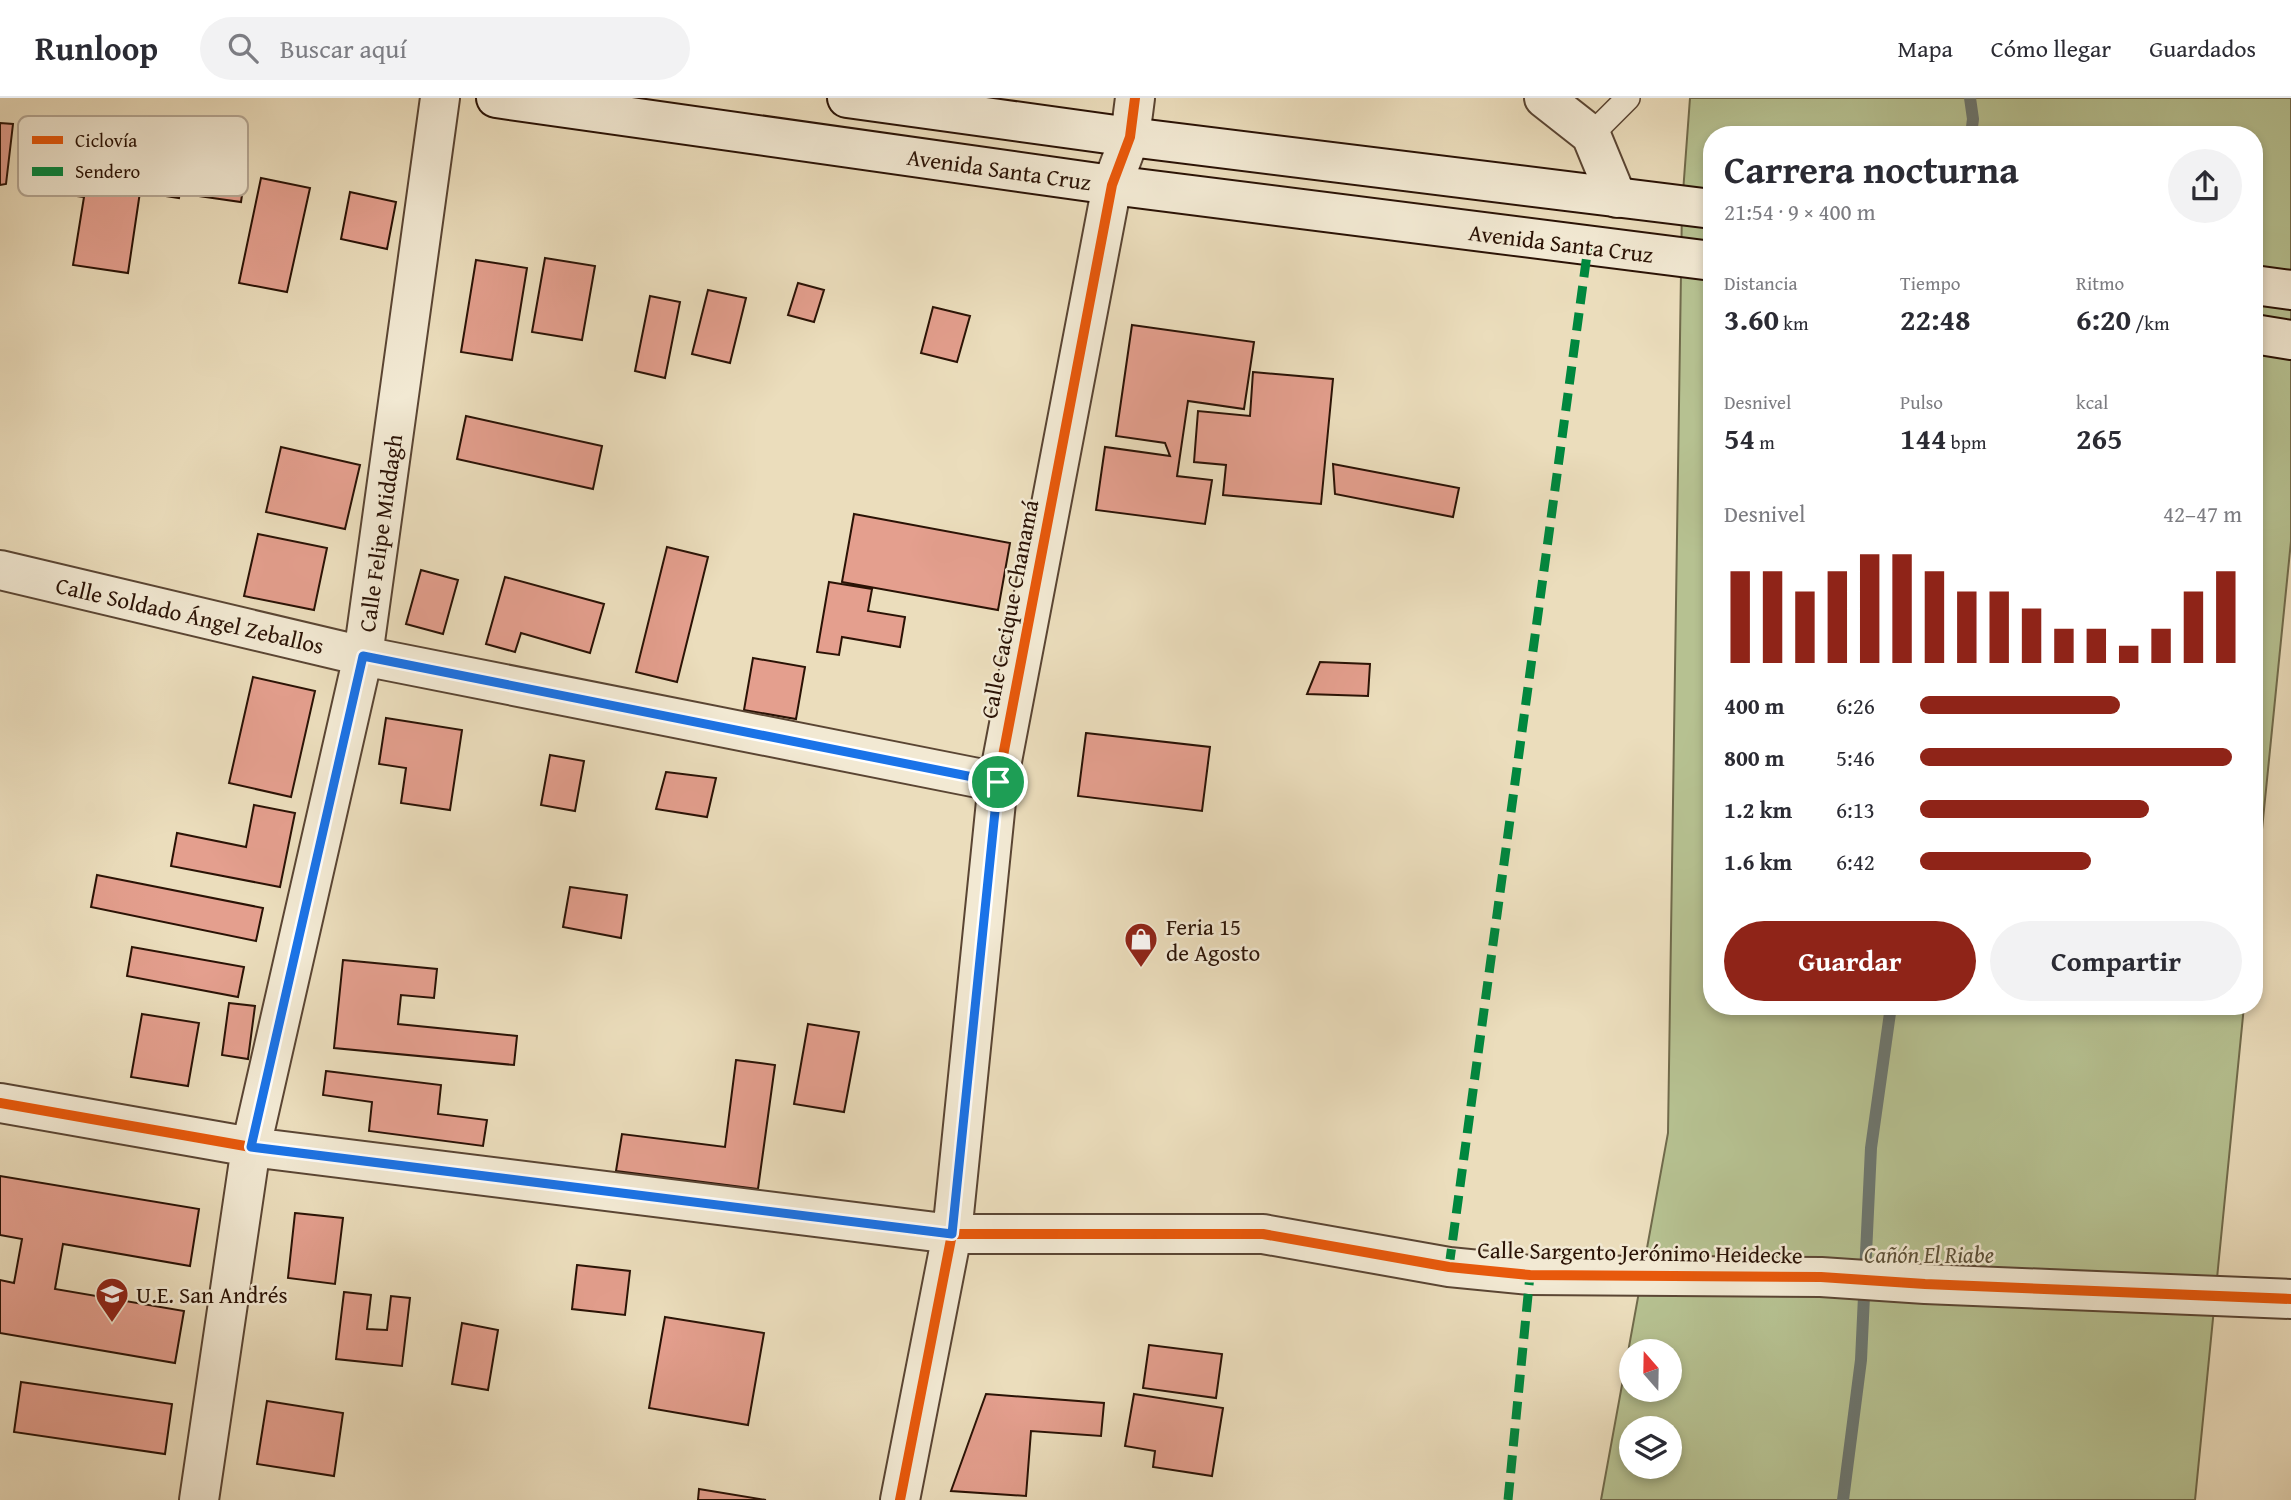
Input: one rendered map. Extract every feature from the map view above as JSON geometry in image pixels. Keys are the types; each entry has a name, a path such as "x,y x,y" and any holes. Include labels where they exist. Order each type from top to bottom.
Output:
{"street":[{"name":"Calle Felipe Middagh","path":"199,1500 251,1147 363,656 440,98"},
{"name":"Avenida Santa Cruz","path":"496,98 1112,185 1703,260"},
{"path":"847,98 1130,137 1703,208"},
{"name":"Calle Cacique Chanamá","path":"900,1500 952,1234 998,782 1112,185 1130,137 1135,98"},
{"path":"1544,98 1591,135 1617,198"},
{"path":"2263,286 2291,290"},
{"path":"2263,335 2291,340"},
{"name":"Calle Soldado Ángel Zeballos","path":"0,570 363,656 998,782"},
{"name":"Calle Sargento Jerónimo Heidecke","path":"0,1103 251,1147 952,1234 1263,1234 1449,1267 1530,1275 1821,1277 1925,1284 2291,1299"}],"lane":[{"path":"1591,135 1628,98"}],"green space":[{"name":"Cañón El Riabe","path":"1690,98 2291,98 2291,541 2263,819 2263,126 1703,126 1703,1015 2243,1015 2195,1500 1601,1500 1619,1401 1682,1402 1682,1339 1630,1339 1668,1133 1682,206"}],"building":[{"path":"0,123 13,124 6,184 0,185"},
{"path":"261,178 310,188 287,292 239,283"},
{"path":"350,192 396,202 387,249 341,239"},
{"path":"76,196 139,196 128,273 73,265 84,197"},
{"path":"198,196 242,196 241,202"},
{"path":"545,258 595,266 582,340 532,332"},
{"path":"476,260 527,268 512,360 461,352"},
{"path":"798,283 824,290 814,322 788,315"},
{"path":"708,290 746,298 730,363 692,354"},
{"path":"650,296 680,302 665,378 635,371"},
{"path":"933,307 970,316 957,362 921,353"},
{"path":"1132,325 1254,342 1244,409 1188,401 1177,476 1212,480 1205,524 1096,510 1105,447 1170,456 1165,443 1116,436"},
{"path":"1253,372 1333,379 1321,504 1223,495 1226,465 1194,462 1198,411 1250,416"},
{"path":"466,416 602,446 593,489 457,459"},
{"path":"281,447 360,465 345,529 266,512"},
{"path":"1333,464 1459,488 1453,517 1335,494"},
{"path":"854,514 1010,543 998,610 842,582"},
{"path":"258,534 327,548 314,610 244,596"},
{"path":"667,547 708,557 677,682 636,672"},
{"path":"421,570 458,580 443,634 406,624"},
{"path":"505,577 604,604 590,653 521,633 515,652 486,644"},
{"path":"829,582 872,589 868,611 905,617 900,647 842,637 839,655 817,652"},
{"path":"753,658 805,667 796,719 744,710"},
{"path":"1320,662 1370,664 1368,696 1307,694"},
{"path":"253,677 315,691 291,797 229,783"},
{"path":"386,718 462,730 450,810 401,803 406,768 379,764"},
{"path":"1086,733 1210,747 1202,811 1078,796"},
{"path":"550,755 584,761 575,811 541,805"},
{"path":"666,772 716,778 707,817 656,809"},
{"path":"254,805 295,813 280,887 171,866 177,833 246,847"},
{"path":"97,875 263,908 256,941 91,907"},
{"path":"570,887 627,895 621,938 563,927"},
{"path":"132,947 244,967 238,997 127,976"},
{"path":"343,960 437,969 434,998 401,995 398,1024 517,1036 514,1065 334,1048"},
{"path":"229,1003 255,1006 248,1059 222,1055"},
{"path":"142,1014 199,1023 188,1086 131,1077"},
{"path":"808,1024 859,1032 844,1112 794,1104"},
{"path":"736,1060 775,1065 758,1189 616,1171 622,1134 725,1147"},
{"path":"326,1071 441,1085 438,1114 487,1120 483,1146 369,1131 372,1102 323,1095"},
{"path":"0,1176 199,1209 190,1266 63,1244 55,1289 184,1311 175,1363 0,1333 0,1280 14,1283 22,1239 0,1235"},
{"path":"295,1213 343,1218 335,1284 288,1278"},
{"path":"577,1265 630,1271 625,1315 572,1309"},
{"path":"344,1292 371,1295 367,1329 387,1330 391,1296 410,1298 402,1366 336,1359"},
{"path":"665,1317 764,1333 748,1425 649,1408"},
{"path":"462,1323 498,1330 488,1390 452,1384"},
{"path":"1149,1345 1222,1354 1216,1398 1143,1388"},
{"path":"21,1382 172,1404 165,1454 14,1432"},
{"path":"986,1394 1104,1403 1101,1436 1031,1431 1026,1496 951,1491"},
{"path":"1134,1394 1223,1408 1212,1476 1153,1467 1155,1451 1125,1446"},
{"path":"267,1401 343,1413 334,1476 257,1464"},
{"path":"699,1489 766,1500 698,1500"}],"waterway":[{"path":"1970,98 1972,126"},
{"path":"1843,1500 1861,1360 1871,1148 1890,1015"}],"marked path":[{"path":"1449,1267 1588,247"},
{"path":"1508,1500 1530,1275"}],"cycle path":[{"path":"900,1500 952,1234 998,782 1112,185 1130,137 1135,98"},
{"path":"0,1103 251,1147 952,1234 1263,1234 1449,1267 1530,1275 1821,1277 1925,1284 2291,1299"}],"place":[{"name":"Feria 15 de Agosto","path":"1141,969"},
{"name":"U.E. San Andrés","path":"112,1324"}],"route":[{"path":"363,656 998,782 952,1234 251,1147 363,656"}]}
